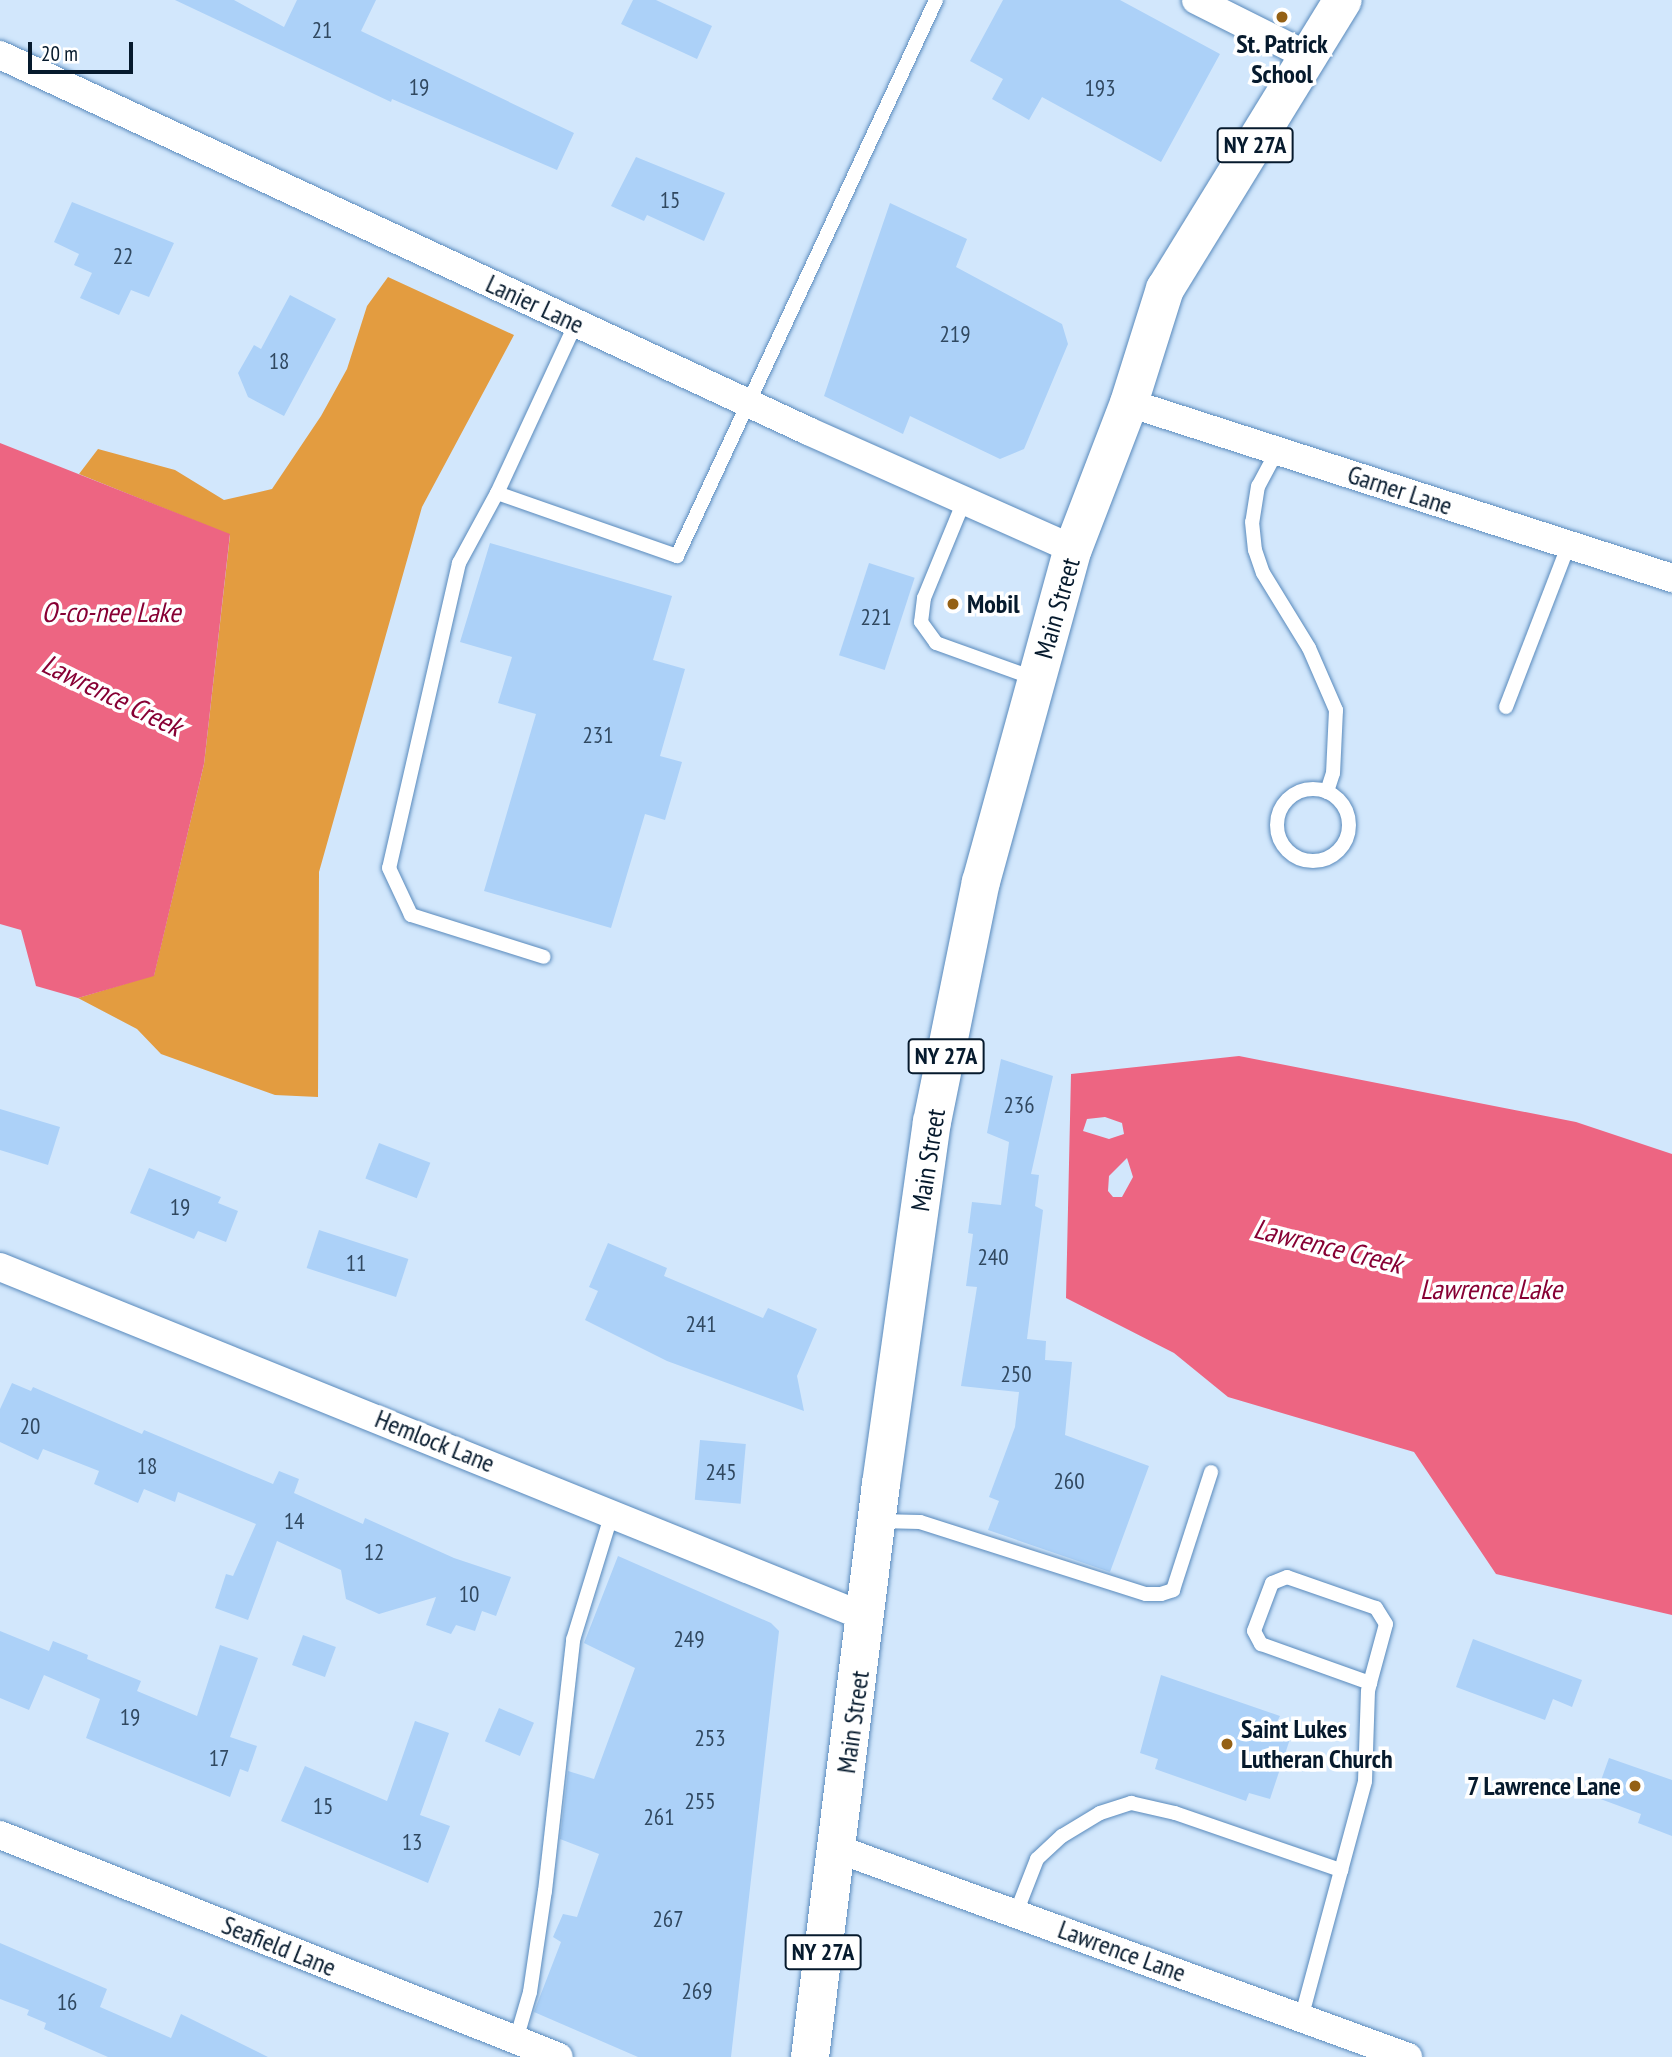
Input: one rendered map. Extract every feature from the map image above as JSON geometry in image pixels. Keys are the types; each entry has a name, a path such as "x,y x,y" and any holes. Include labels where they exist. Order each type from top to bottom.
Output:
{"main road":[{"name":"NY 27A","path":"1310,57 1343,0"},
{"name":"Main Street","path":"835,1848 868,1618 878,1521 932,1122 981,882 1073,549 1129,403 1165,289 1310,57"},
{"name":"NY 27A","path":"810,2057 835,1848"}],"street":[{"path":"1196,0 1310,57"},
{"name":"Lanier Lane","path":"0,55 751,405 1073,549"},
{"name":"Garner Lane","path":"1129,403 1672,578"},
{"name":"Hemlock Lane","path":"0,1266 868,1618"},
{"name":"Seafield Lane","path":"0,1835 559,2057"},
{"name":"Lawrence Lane","path":"835,1848 1302,2015 1408,2057"}],"lane":[{"path":"497,493 677,556 751,405 936,0"},
{"path":"544,957 411,915 390,868 459,564 497,493 576,323"},
{"path":"1277,451 1258,486 1252,522 1255,550 1263,573 1309,649 1336,710 1333,773 1327,792"},
{"path":"964,501 929,584 921,622 936,643 1037,679"},
{"path":"1507,707 1569,544"},
{"path":"1301,791 1327,792 1347,811 1349,835 1339,851 1325,860 1305,861 1281,843 1278,814 1290,797 1301,791"},
{"path":"878,1521 945,1529 1146,1594 1161,1594 1172,1590 1211,1472"},
{"path":"516,2040 530,1992 545,1891 573,1640 612,1513"},
{"path":"1302,2015 1365,1781 1370,1683 1386,1624 1376,1608 1287,1577 1272,1583 1254,1631 1261,1644 1370,1683"},
{"path":"1016,1913 1037,1859 1062,1836 1100,1813 1131,1803 1175,1813 1341,1870"}],"shaded area":[{"path":"388,277 514,335 422,507 319,872 318,1097 275,1095 161,1054 137,1029 78,998 154,975 204,764 230,535 79,474 98,449 175,470 224,500 272,489 321,416 347,369 367,306"}],"water":[{"name":"O-co-nee Lake","path":"0,443 230,534 204,764 154,976 78,998 36,986 21,930 0,924"},
{"name":"Lawrence Lake","path":"1239,1056 1576,1122 1672,1154 1672,1615 1496,1574 1414,1452 1228,1397 1174,1353 1066,1298 1071,1074","holes":["1105,1117 1122,1123 1124,1134 1109,1139 1083,1131 1087,1119","1127,1158 1133,1177 1122,1197 1113,1197 1108,1191 1109,1176"]}],"building":[{"path":"175,0 234,0 284,27 297,0 376,0 361,31 574,133 557,170 392,99 391,102"},
{"path":"633,0 656,0 712,26 697,59 621,24"},
{"path":"1003,0 1120,0 1220,54 1161,162 1042,97 1029,120 992,99 1003,79 970,61"},
{"path":"636,157 725,193 704,241 647,215 644,221 611,206"},
{"path":"72,202 174,243 149,297 131,290 119,315 80,298 92,273 74,265 79,254 54,242"},
{"path":"890,203 967,239 956,267 1062,324 1068,344 1024,449 1000,459 910,416 903,434 824,396"},
{"path":"290,295 336,319 284,416 248,397 238,373 254,345 261,349"},
{"path":"490,543 672,596 653,660 685,669 660,756 682,762 665,820 645,814 611,928 484,891 536,714 498,703 512,657 460,642"},
{"path":"869,563 915,578 885,670 839,655"},
{"path":"1001,1059 1053,1076 1031,1174 1039,1175 1035,1206 1043,1210 1027,1339 1046,1341 1045,1360 1072,1362 1065,1435 1149,1466 1110,1572 988,1530 999,1501 989,1497 1015,1427 1019,1392 961,1386 977,1287 966,1286 973,1234 968,1233 972,1202 1001,1205 1009,1142 987,1133"},
{"path":"0,1109 60,1127 48,1165 0,1150"},
{"path":"379,1143 430,1163 417,1198 365,1178"},
{"path":"149,1168 221,1197 218,1203 238,1211 226,1242 198,1231 194,1239 130,1213"},
{"path":"319,1230 408,1259 396,1297 307,1268"},
{"path":"608,1243 667,1268 664,1276 763,1318 768,1308 817,1329 797,1376 804,1411 667,1361 585,1320 598,1291 589,1287"},
{"path":"12,1383 31,1391 33,1387 142,1434 144,1430 273,1484 279,1471 299,1479 294,1493 363,1524 365,1518 454,1558 511,1577 496,1616 482,1611 475,1631 456,1625 451,1634 426,1625 436,1597 379,1614 346,1599 341,1570 277,1541 248,1620 215,1608 226,1574 233,1576 256,1524 178,1492 175,1502 144,1489 138,1503 94,1484 99,1471 43,1449 38,1460 0,1442 0,1409"},
{"path":"700,1440 746,1444 741,1504 695,1500"},
{"path":"618,1556 771,1623 779,1631 731,2057 638,2057 534,2012 561,1942 553,1937 563,1914 577,1917 599,1854 560,1839 568,1771 594,1779 635,1668 584,1643"},
{"path":"0,1631 49,1651 53,1641 88,1655 87,1659 141,1681 137,1691 197,1716 220,1645 258,1658 230,1737 257,1746 248,1772 240,1769 230,1797 86,1738 100,1699 44,1675 29,1710 0,1698"},
{"path":"303,1635 336,1647 325,1677 292,1665"},
{"path":"1473,1639 1582,1680 1572,1707 1553,1699 1545,1720 1456,1687"},
{"name":"Saint Lukes Lutheran Church","path":"1161,1675 1280,1716 1277,1722 1294,1727 1270,1799 1249,1793 1246,1801 1155,1769 1158,1759 1140,1753"},
{"path":"499,1708 534,1723 520,1756 485,1741"},
{"path":"415,1721 449,1733 420,1815 450,1826 428,1883 281,1821 305,1766 387,1801"},
{"name":"7 Lawrence Lane","path":"1609,1758 1672,1780 1672,1836 1638,1823 1641,1814 1595,1797"},
{"path":"0,1943 107,1989 100,2007 171,2038 181,2014 268,2057 108,2057 44,2029 46,2023 27,2015 29,2010 0,1999"}],"place":[{"name":"St. Patrick School","path":"1282,17"},
{"name":"Mobil","path":"953,604"},
{"name":"Saint Lukes Lutheran Church","path":"1227,1744"},
{"name":"7 Lawrence Lane","path":"1635,1786"}],"water label":[{"name":"Lawrence Creek","path":"112,695"},
{"name":"Lawrence Creek","path":"1328,1246"}]}
